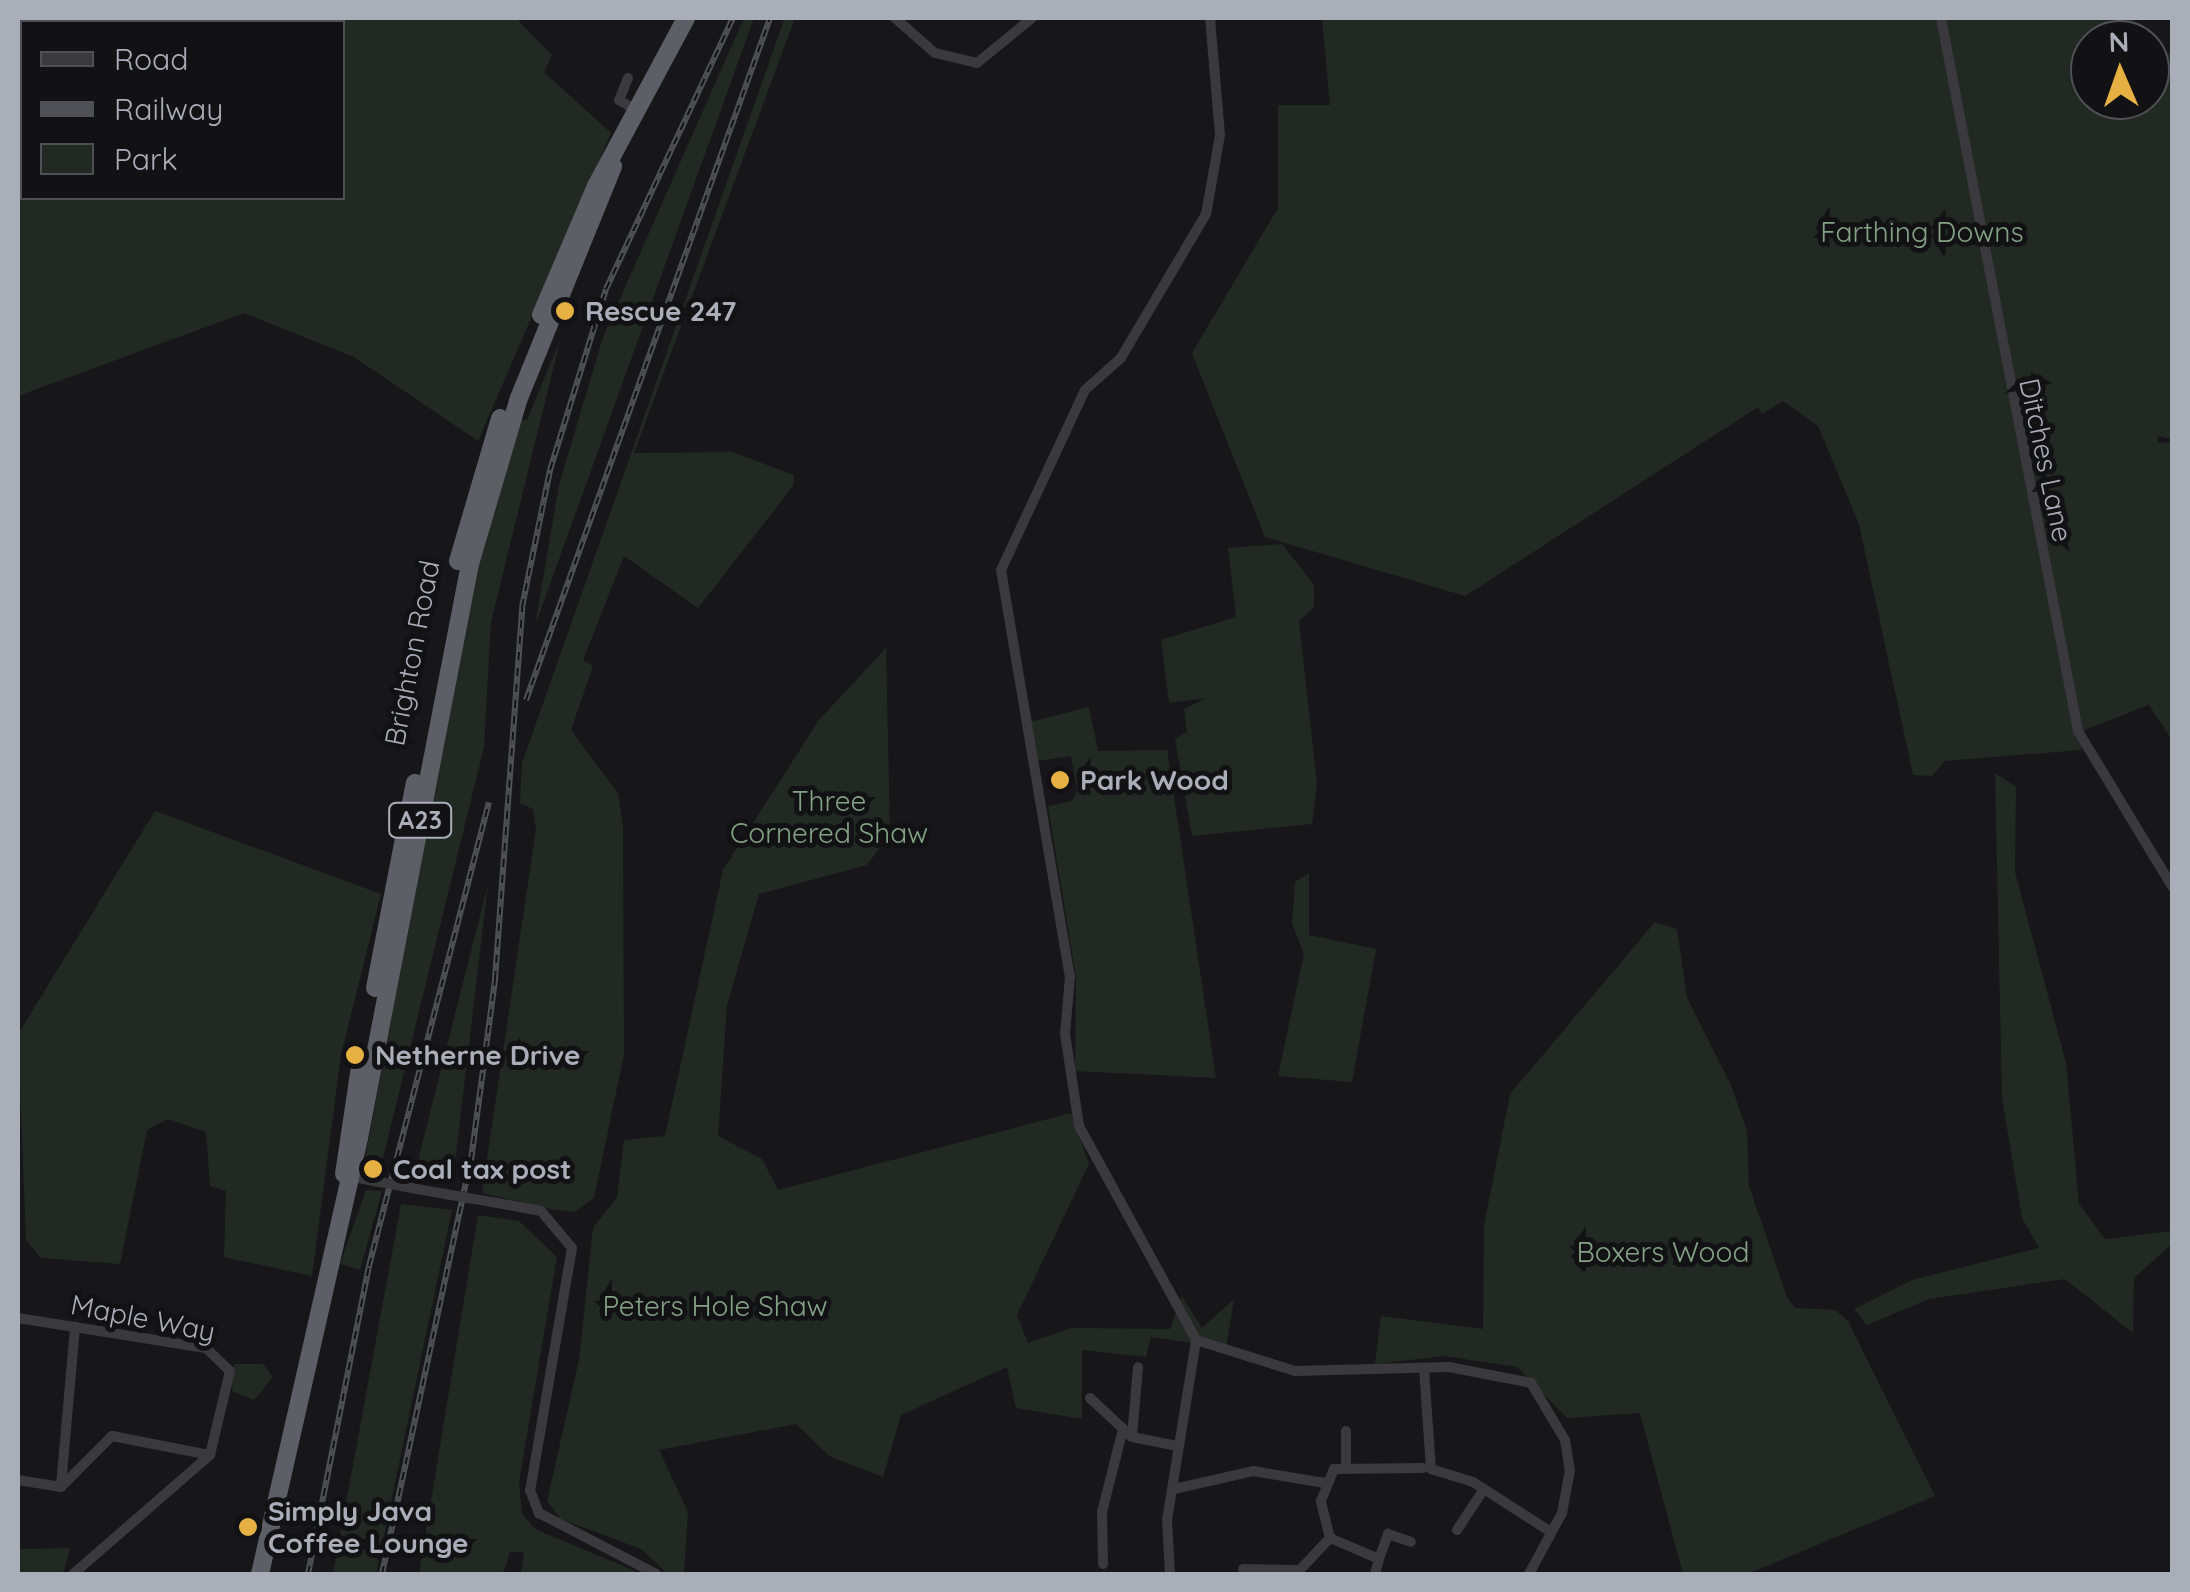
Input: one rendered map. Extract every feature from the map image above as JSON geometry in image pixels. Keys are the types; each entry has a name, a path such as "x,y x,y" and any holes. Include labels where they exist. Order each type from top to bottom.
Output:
{"highway":[{"name":"Brighton Road","path":"260,1574 470,564 519,398 613,166 686,18"},
{"name":"Brighton Road","path":"250,1574 274,1506"}],"street":[{"path":"895,18 936,53 976,62 1032,18"},
{"path":"1170,1574 1178,1446 1196,1340 1079,1126 1065,1034 1070,976 1001,570 1085,390 1121,358 1206,214 1220,136 1210,18"},
{"name":"Ditches Lane","path":"1941,18 2078,731 2172,886"},
{"path":"628,78 619,100 640,113"},
{"path":"344,1175 541,1211 572,1248 530,1490 539,1513 656,1574"},
{"name":"Maple Way","path":"18,1318 75,1326 224,1358 230,1371 210,1455"},
{"path":"60,1487 75,1326"},
{"path":"1196,1340 1295,1372 1386,1373 1424,1369 1512,1373 1531,1383 1566,1440 1570,1470 1551,1532 1529,1574"},
{"path":"1104,1564 1102,1512 1128,1433 1138,1367"},
{"path":"1424,1369 1431,1469 1484,1489 1551,1532"},
{"path":"1090,1398 1128,1433 1178,1446"},
{"path":"1346,1431 1346,1465"},
{"path":"60,1487 112,1436 210,1455"},
{"path":"73,1574 210,1455"},
{"path":"1325,1483 1346,1465 1423,1468"},
{"path":"1174,1490 1253,1471 1325,1483"},
{"path":"18,1480 60,1487"},
{"path":"1325,1483 1330,1538"},
{"path":"1457,1530 1484,1489"},
{"path":"1375,1574 1388,1534 1411,1542"},
{"path":"1330,1538 1379,1558"},
{"path":"1242,1569 1296,1572 1330,1538"}],"green space":[{"path":"18,18 516,18 552,55 544,72 611,133 478,441 354,357 244,313 18,396"},
{"path":"744,18 754,18 535,626 559,485 603,337"},
{"path":"795,18 634,453 732,452 794,475 793,486 698,608 624,556 583,660 593,666 571,730 618,793 623,827 624,1054 594,1198 575,1212 482,1193 536,829 533,809 520,803 522,763 784,20"},
{"name":"Farthing Downs","path":"1322,18 2133,18 2070,20 2070,120 2170,120 2172,53 2172,439 2158,436 2157,443 2172,442 2172,740 2149,705 2084,730 2081,750 1945,761 1932,776 1913,775 1859,524 1818,426 1783,401 1762,414 1758,407 1465,596 1265,537 1192,353 1278,208 1278,105 1330,105"},
{"path":"560,341 491,622 484,747 381,1166 365,1159 475,567 518,419 527,420"},
{"path":"1282,544 1314,585 1314,607 1299,621 1317,783 1312,824 1192,836 1175,739 1187,732 1184,709 1206,698 1169,703 1161,640 1236,617 1228,548"},
{"name":"Peters Hole Shaw","path":"886,648 890,834 867,865 759,894 727,1005 718,1136 762,1159 778,1190 1071,1113 1089,1164 1017,1315 1028,1343 1071,1328 1170,1329 1182,1296 1202,1328 1234,1299 1226,1348 1151,1337 1146,1357 1082,1350 1082,1419 1016,1408 1007,1367 901,1415 883,1477 829,1456 796,1424 659,1450 688,1512 684,1574 668,1574 641,1549 561,1519 547,1501 579,1360 593,1228 617,1197 624,1140 665,1136 723,870 819,720"},
{"path":"1089,707 1098,751 1167,750 1216,1078 1075,1071 1076,978 1048,806 1072,801 1077,790 1071,756 1038,761 1030,722"},
{"path":"1995,773 2016,787 2015,872 2066,1063 2079,1204 2105,1239 2172,1231 2172,1244 2134,1278 2133,1333 2065,1279 1929,1299 1867,1325 1854,1309 1912,1280 2039,1248 2022,1218 2002,1098"},
{"path":"155,811 381,894 341,1055 312,1276 224,1257 226,1191 210,1186 206,1132 168,1119 147,1130 120,1264 41,1258 26,1240 18,1034"},
{"path":"1309,873 1309,935 1376,949 1352,1082 1278,1076 1304,954 1292,923 1295,882"},
{"path":"488,884 453,1179 415,1172"},
{"name":"Boxers Wood","path":"1655,922 1677,929 1687,998 1731,1085 1747,1131 1749,1186 1787,1297 1795,1308 1835,1310 1848,1321 1935,1496 1747,1574 1683,1574 1640,1413 1567,1418 1517,1367 1444,1356 1375,1364 1381,1316 1483,1329 1484,1225 1510,1094"},
{"path":"366,1190 382,1191 360,1270 340,1264"},
{"path":"401,1204 452,1210 376,1574 333,1574"},
{"path":"478,1215 519,1221 557,1257 519,1482 522,1514 535,1529 642,1574 521,1574 524,1552 510,1552 503,1574 419,1574"},
{"path":"234,1364 263,1364 273,1377 254,1400 232,1391"},
{"path":"70,1548 63,1574 18,1574 18,1549"}],"railway":[{"path":"382,1574 471,1160 495,979 522,607 550,470 606,289 733,18"},
{"path":"526,700 770,18"},
{"path":"308,1574 369,1266 489,802"}],"place":[{"name":"Rescue 247","path":"565,311"},
{"name":"Park Wood","path":"1060,780"},
{"name":"Netherne Drive","path":"355,1055"},
{"name":"Coal tax post","path":"373,1169"},
{"name":"Simply Java Coffee Lounge","path":"248,1527"}],"park label":[{"name":"Three Cornered Shaw","path":"829,817"}]}
